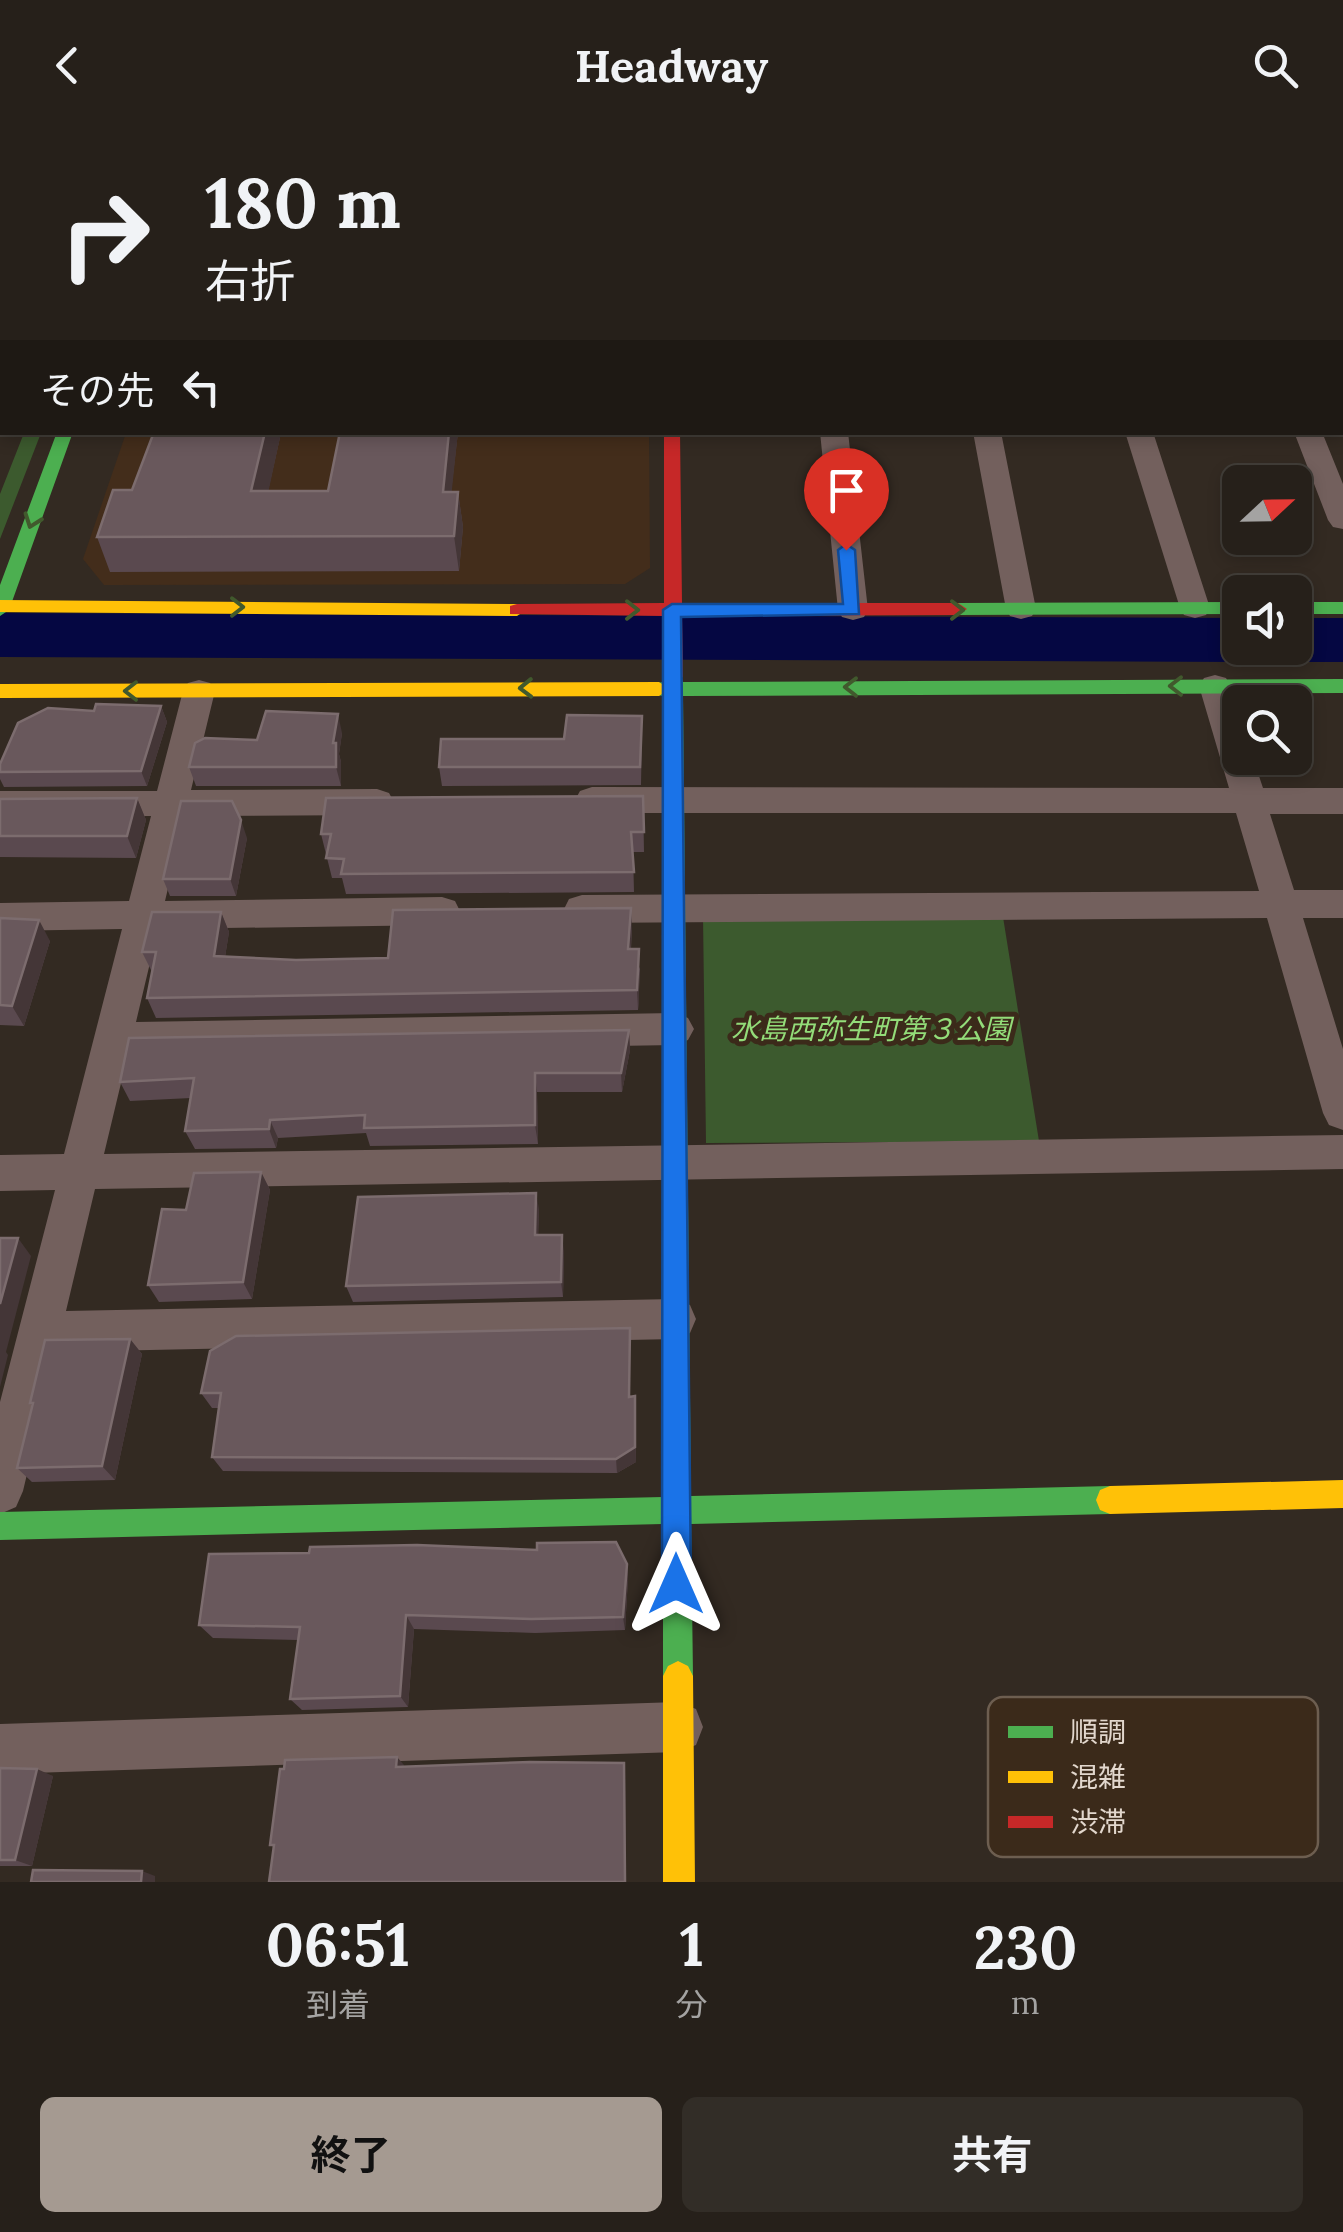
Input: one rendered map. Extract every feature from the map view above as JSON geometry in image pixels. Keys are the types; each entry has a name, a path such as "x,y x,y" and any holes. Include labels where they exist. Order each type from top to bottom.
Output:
{"street":[{"path":"64,435 0,607 672,621 852,610 1222,608"},
{"path":"672,435 679,1882"},
{"path":"834,435 852,610"},
{"path":"988,435 1022,610"},
{"path":"1140,435 1196,608"},
{"path":"1309,435 1343,520"},
{"path":"1312,608 1343,608"},
{"path":"1215,686 1343,1112"},
{"path":"0,691 1343,686"},
{"path":"0,1491 199,691"},
{"path":"559,800 1343,801"},
{"path":"0,804 404,801"},
{"path":"556,909 1343,904"},
{"path":"0,917 478,911"},
{"path":"112,1038 675,1030"},
{"path":"0,1173 1343,1152"},
{"path":"40,1332 676,1319"},
{"path":"0,1526 1343,1494"},
{"path":"0,1749 678,1727"}],"shaded area":[{"path":"125,435 649,435 650,568 625,584 104,585 83,559"}],"green space":[{"path":"23,435 40,435 0,539 0,494"},
{"name":"水島西弥生町第３公園","path":"703,916 1003,917 1039,1141 706,1143"}],"building":[{"path":"153,435 264,435 251,491 328,491 339,435 449,435 443,492 458,492 454,536 97,537 113,490 132,490"},
{"path":"96,704 161,706 141,771 0,772 18,723 48,708 94,711"},
{"path":"266,711 338,714 333,743 336,767 189,767 195,743 205,738 257,740"},
{"path":"567,715 642,716 640,767 439,767 441,739 564,739"},
{"path":"643,796 644,832 631,832 634,872 341,874 344,859 326,858 331,834 321,834 326,798"},
{"path":"137,798 127,836 0,836 0,799"},
{"path":"181,801 232,801 241,820 230,879 163,879"},
{"path":"631,908 628,949 639,949 637,990 147,998 156,952 142,952 152,912 221,912 214,956 296,960 388,958 393,910"},
{"path":"0,918 39,920 12,1006 0,1005"},
{"path":"629,1030 621,1073 535,1073 535,1125 364,1128 365,1115 270,1120 269,1129 185,1131 194,1078 120,1082 129,1038"},
{"path":"261,1172 243,1282 148,1285 162,1209 186,1210 194,1173"},
{"path":"536,1193 535,1235 562,1235 561,1282 346,1286 358,1197"},
{"path":"0,1238 18,1238 0,1304"},
{"path":"630,1328 629,1397 635,1396 635,1447 616,1459 212,1457 221,1393 201,1393 210,1351 236,1336"},
{"path":"130,1339 102,1466 17,1468 45,1340"},
{"path":"616,1542 627,1564 623,1617 406,1615 400,1696 290,1699 300,1627 199,1625 209,1554 309,1553 310,1547 417,1545 537,1550 537,1543"},
{"path":"397,1757 396,1767 624,1763 625,1882 269,1882 274,1845 270,1845 280,1769 284,1769 285,1760"},
{"path":"0,1768 37,1769 15,1860 0,1860"},
{"path":"33,1870 142,1871 141,1882 31,1882"}],"waterway":[{"path":"0,635 1222,640"},
{"path":"1312,640 1343,640"},
{"path":"0,650 1343,655"}],"traffic: fast":[{"path":"0,610 64,435"},
{"path":"958,609 1222,608"},
{"path":"1312,608 1343,608"},
{"path":"673,677 678,1676"},
{"path":"659,689 1343,686"},
{"path":"0,1526 1110,1500"}],"traffic: slow":[{"path":"0,606 517,610"},
{"path":"0,691 659,689"},
{"path":"1110,1500 1343,1494"},
{"path":"678,1676 679,1882"}],"traffic: jam":[{"path":"672,435 673,677"},
{"path":"517,610 958,609"}],"route":[{"path":"676,1584 672,610 852,610 846,550"}]}
